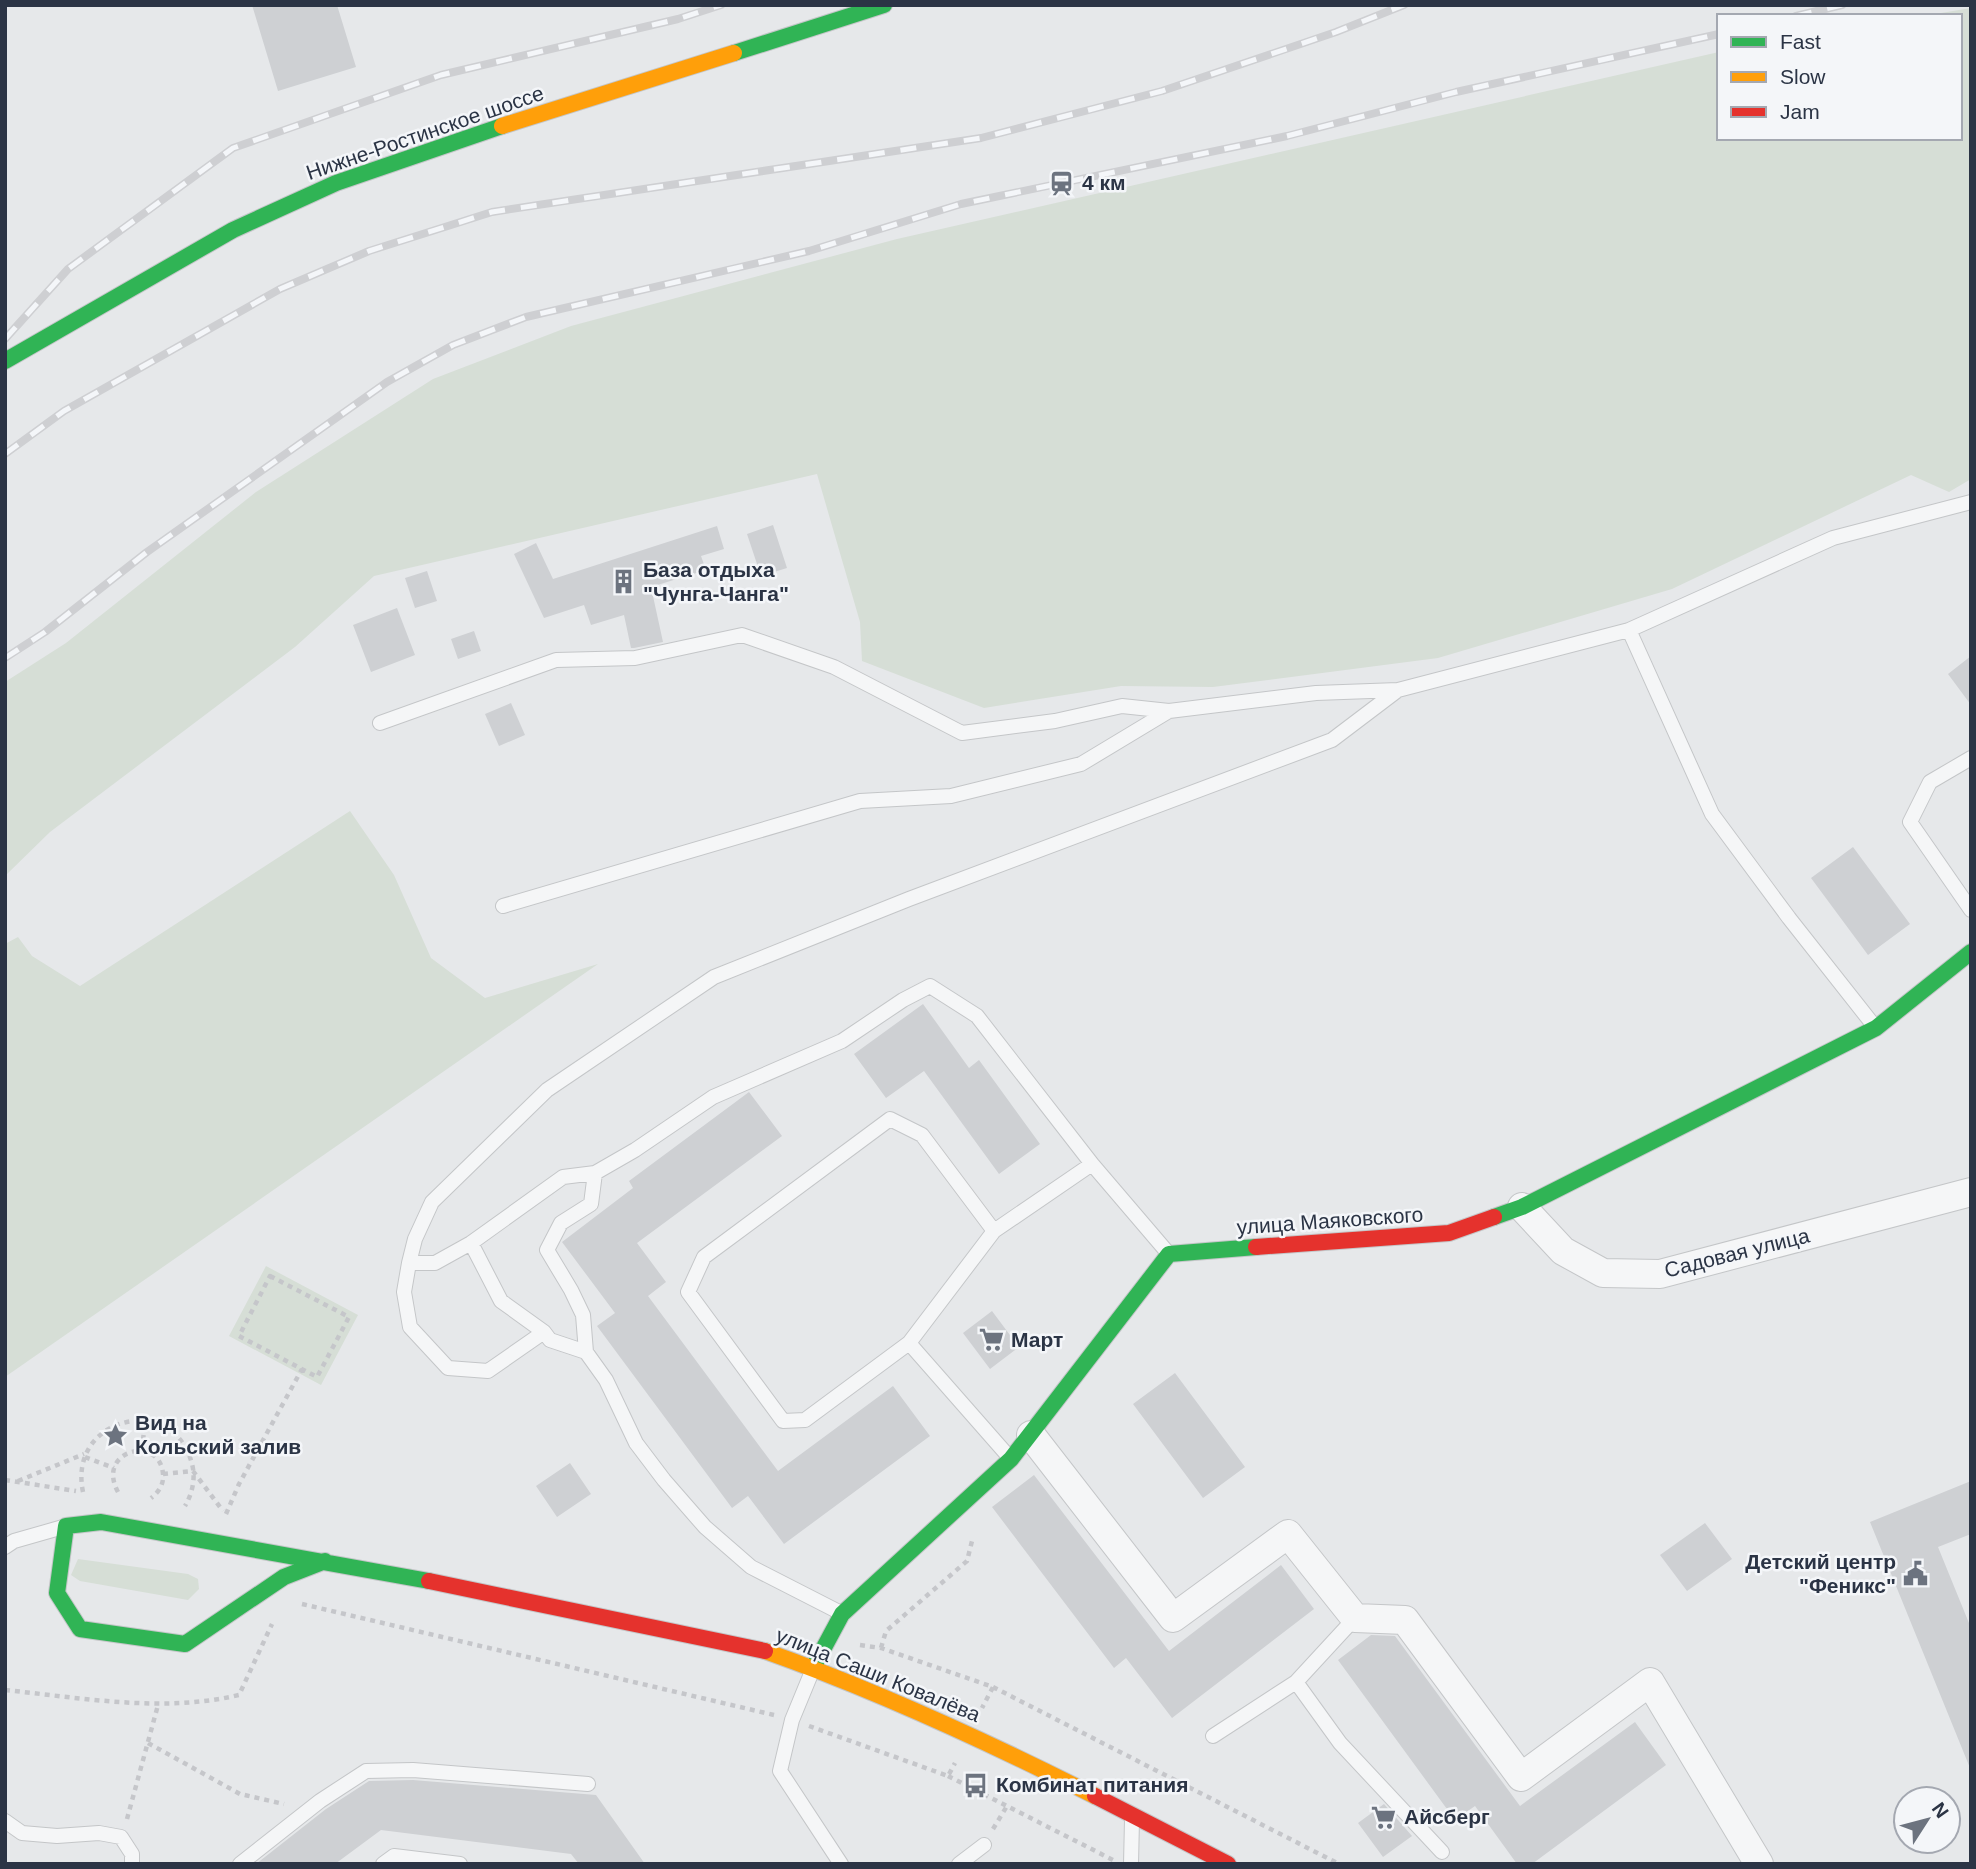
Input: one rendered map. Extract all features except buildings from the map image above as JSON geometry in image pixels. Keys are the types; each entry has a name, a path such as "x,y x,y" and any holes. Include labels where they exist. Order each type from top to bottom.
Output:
{"street":[{"name":"Нижне-Ростинское шоссе","path":"5,361 233,230 336,183 437,147 884,5"},
{"name":"улица Маяковского","path":"1169,1254 1449,1233 1522,1207 1875,1028 1971,952"},
{"name":"Садовая улица","path":"1522,1207 1563,1251 1603,1273 1660,1274 1971,1192"},
{"path":"813,1668 842,1614 1011,1459 1169,1254"},
{"path":"1031,1435 1173,1618 1288,1534 1355,1618 1405,1620 1521,1777 1650,1682 1759,1864"},
{"name":"улица Саши Ковалёва","path":"66,1527 101,1522 325,1561 759,1649 813,1668 969,1735 1228,1864"},
{"path":"66,1527 57,1593 80,1629 185,1644 284,1577 325,1561"}],"lane":[{"path":"380,723 556,660 635,658 742,635 834,667 962,733 1055,721 1122,706 1169,710 1316,694 1398,690 1629,630 1833,538 1971,502"},
{"path":"1629,630 1712,814 1875,1028"},
{"path":"544,1332 488,1371 448,1368 410,1327 404,1292 415,1239 432,1202 547,1090 714,977 909,899 1332,740 1398,690"},
{"path":"503,906 860,801 951,796 1081,764 1169,710"},
{"path":"1971,758 1930,782 1910,822 1971,910"},
{"path":"409,1263 435,1264 471,1243 564,1177 595,1173 635,1150 713,1097 842,1041 903,1000 930,986 977,1016 1092,1164 1169,1254"},
{"path":"994,1231 922,1135 890,1119 704,1257 688,1292 783,1421 805,1420 909,1343 994,1231 1092,1164"},
{"path":"595,1173 591,1204 561,1223 547,1250 583,1315 586,1352 606,1380 636,1443 705,1527 751,1567 842,1614"},
{"path":"471,1243 501,1301 544,1332 550,1340 586,1352"},
{"path":"909,1343 1011,1459"},
{"path":"5,1547 14,1541 66,1527"},
{"path":"1213,1736 1296,1682 1355,1618"},
{"path":"813,1668 792,1720 780,1771 841,1864"},
{"path":"1296,1682 1340,1743 1442,1852"},
{"path":"240,1864 320,1801 366,1771 413,1770 588,1784"},
{"path":"1131,1864 1133,1816"},
{"path":"5,1821 22,1833 57,1836 99,1833 121,1837 132,1854 132,1864"},
{"path":"959,1864 984,1845"},
{"path":"383,1864 394,1856 460,1864"}],"path":[{"path":"270,1276 349,1317 317,1377 302,1369 239,1336 270,1276"},
{"path":"239,1484 302,1369"},
{"path":"83,1492 81,1468 85,1455 104,1431 131,1420 145,1421 172,1432 183,1443 190,1456 193,1485 184,1507"},
{"path":"142,1450 145,1421"},
{"path":"125,1499 113,1482 114,1468 123,1455 142,1450 159,1460 163,1474 160,1489 144,1501"},
{"path":"16,1482 85,1455 114,1468"},
{"path":"163,1474 193,1471"},
{"path":"193,1471 226,1514 239,1517"},
{"path":"290,1606 301,1604 357,1616 792,1720 948,1776 1120,1864"},
{"path":"5,1690 158,1705 209,1702 239,1695 274,1619"},
{"path":"827,1641 880,1648 993,1688 1339,1864"},
{"path":"948,1776 993,1688"},
{"path":"132,1801 158,1705"},
{"path":"148,1743 240,1794 286,1804"},
{"path":"984,1845 1007,1806"}],"shaded area":[{"path":"1971,8 1971,479 1949,492 1911,475 1672,589 1438,658 1213,687 1121,686 984,708 862,661 860,622 817,474 374,576 295,647 50,832 5,876 5,682 66,643 256,492 433,379 571,326 897,239 1717,52 1717,140 1962,140 1962,14 1935,14"},
{"path":"350,811 394,875 431,958 485,998 598,964 5,1377 5,944 18,937 32,956 80,986"},
{"path":"266,1266 358,1315 321,1385 229,1336"},
{"path":"78,1559 188,1574 198,1579 199,1589 188,1600 80,1581 71,1575"}],"railway":[{"path":"5,339 68,269 233,148 441,75 678,19 721,5"},
{"path":"5,454 64,411 280,289 369,251 492,212 981,138 1162,91 1336,32 1404,5"},
{"path":"1804,14 1842,5"},
{"path":"5,658 45,632 147,552 387,382 453,345 526,317 809,251 961,204 1287,136 1456,92 1717,34"}],"traffic: fast":[{"path":"734,53 884,5"},
{"path":"5,361 233,230 336,183 502,126"},
{"path":"1494,1217 1522,1207 1876,1028 1971,952"},
{"path":"813,1668 842,1614 1011,1459 1169,1254 1256,1247"},
{"path":"325,1561 284,1577 185,1644 80,1629 57,1593 66,1526 101,1522 429,1581"}],"traffic: slow":[{"path":"502,126 734,53"},
{"path":"765,1651 932,1718 1095,1796"}],"traffic: jam":[{"path":"1256,1247 1449,1233 1494,1217"},
{"path":"429,1581 765,1651"},
{"path":"1095,1796 1228,1864"}],"place":[{"name":"4 км","path":"1062,183"},
{"name":"База отдыха \"Чунга-Чанга\"","path":"623,582"},
{"name":"Март","path":"991,1340"},
{"name":"Вид на Кольский залив","path":"115,1435"},
{"name":"Детский центр \"Феникс\"","path":"1916,1574"},
{"name":"Комбинат питания","path":"976,1785"},
{"name":"Айсберг","path":"1384,1817"}]}
